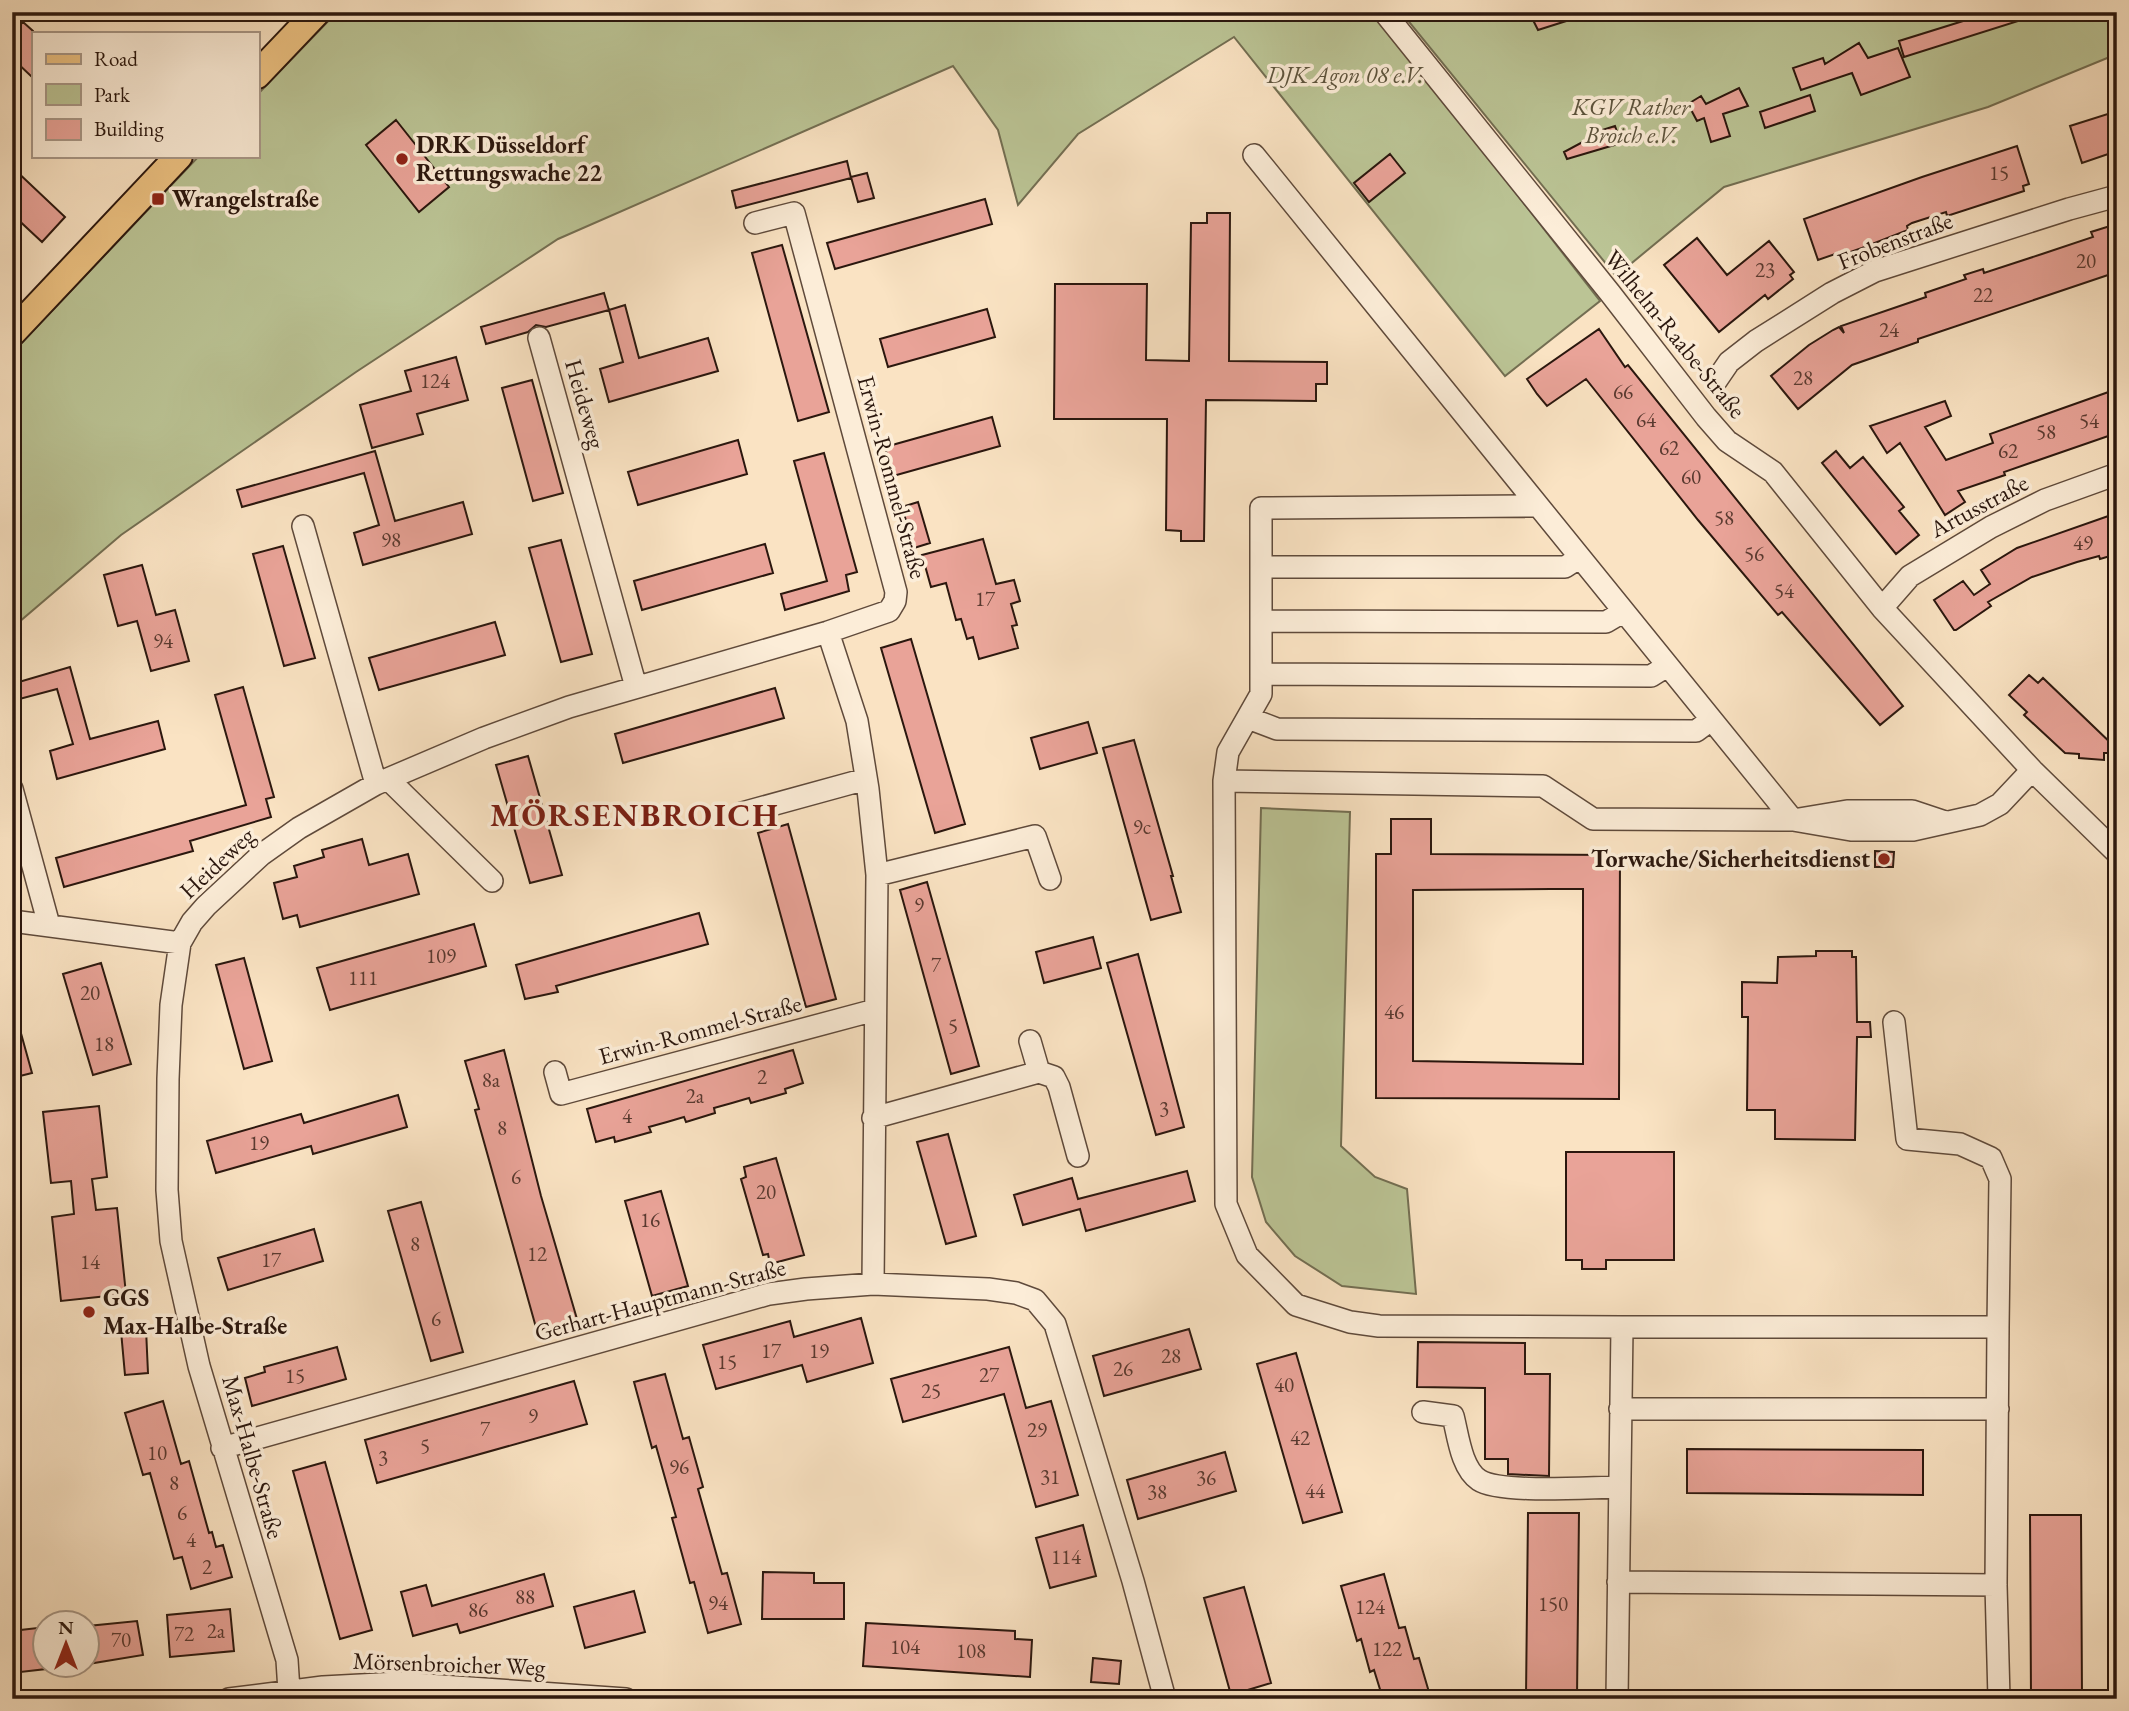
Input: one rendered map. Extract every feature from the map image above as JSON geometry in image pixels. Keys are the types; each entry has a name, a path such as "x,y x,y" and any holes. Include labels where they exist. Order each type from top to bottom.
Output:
{"main road":[{"path":"259,73 317,12"},
{"path":"12,333 177,158"}],"street":[{"name":"Wilhelm-Raabe-Straße","path":"1384,12 1727,441 1773,472 1882,608 2032,770 2112,839"},
{"path":"1254,155 1793,820"},
{"name":"Frobenstraße","path":"1716,381 1729,362 1756,341 1832,293 1875,271 2117,196"},
{"name":"Erwin-Rommel-Straße","path":"755,223 794,213 896,592 895,601 889,611 828,632"},
{"name":"Heideweg","path":"539,338 636,687"},
{"name":"Artusstraße","path":"1882,608 1910,576 1991,527 2045,500 2117,474"},
{"path":"1537,506 1261,508 1261,694 1228,752 1224,781 1226,1204 1247,1255 1296,1305 1350,1322 1379,1326 1998,1327"},
{"path":"303,526 357,738 383,782 492,881"},
{"path":"1261,567 1565,567 1579,558"},
{"path":"1261,621 1606,622 1623,611"},
{"path":"828,632 857,721 877,875 873,1284"},
{"name":"Heideweg","path":"180,943 192,922 206,906 261,855 299,828 383,782 484,738 569,707 828,632"},
{"path":"1261,674 1651,676 1667,666"},
{"path":"1248,718 1278,729 1347,730 1696,731 1712,720"},
{"path":"1224,781 1543,786 1593,819 1793,820 1851,830 1913,830 1980,815 2000,804 2032,770"},
{"path":"742,813 866,779"},
{"path":"12,789 49,925"},
{"path":"1793,820 1847,811 1912,811 1945,822"},
{"path":"877,875 1035,836 1050,879"},
{"path":"12,921 180,943"},
{"name":"Max-Halbe-Straße","path":"180,943 171,1005 168,1079 167,1190 171,1241 192,1340 287,1660 289,1691"},
{"name":"Erwin-Rommel-Straße","path":"555,1072 561,1094 875,1010"},
{"path":"1895,1022 1907,1139 1960,1144 1991,1158 2000,1179 1996,1586 1999,1699"},
{"path":"1030,1041 1039,1072"},
{"path":"873,1118 1039,1072 1054,1077 1059,1087 1078,1156"},
{"name":"Gerhart-Hauptmann-Straße","path":"222,1448 769,1294 873,1284 988,1289 1016,1293 1035,1300 1055,1324 1133,1581 1165,1699"},
{"path":"1617,1699 1622,1327"},
{"path":"1620,1409 1998,1409"},
{"path":"1423,1412 1453,1416 1464,1460 1479,1480 1504,1487 1619,1487"},
{"path":"1618,1582 1996,1586"},
{"name":"Mörsenbroicher Weg","path":"229,1699 289,1691 398,1684 626,1699"}],"green space":[{"name":"DJK Agon 08 e.V.","path":"337,12 1375,12 1600,301 1505,376 1234,37 1078,134 1018,205 998,130 953,66 558,239 356,372 121,535 12,628 12,353 197,158 259,158 259,93"},
{"name":"KGV Rather Broich e.V.","path":"1401,12 2117,12 2117,54 1988,107 1724,187 1616,276"},
{"path":"1261,808 1350,812 1341,1146 1375,1177 1407,1189 1416,1294 1342,1286 1295,1256 1266,1222 1252,1177"}],"building":[{"path":"1529,12 1581,12 1582,16 1538,30"},
{"path":"1992,12 2033,12 2034,16 1904,57 1899,41"},
{"path":"23,22 33,31 32,77 12,58 12,33"},
{"path":"1859,43 1868,58 1898,48 1910,77 1861,95 1852,73 1801,90 1793,68 1823,58 1825,64"},
{"path":"1739,88 1748,106 1723,114 1730,136 1711,142 1704,118 1697,121 1688,104 1701,96 1706,104"},
{"path":"1810,95 1815,111 1765,128 1760,112"},
{"path":"2117,111 2117,151 2082,163 2070,126"},
{"name":"DRK Düsseldorf Rettungswache 22","path":"396,120 449,187 419,212 366,145"},
{"path":"1615,126 1621,143 1567,159 1564,152 1594,136 1593,133"},
{"path":"2017,146 2029,184 2023,186 2024,191 1947,216 1946,212 1912,223 1907,226 1908,230 1839,256 1838,253 1818,260 1804,219"},
{"path":"1390,154 1405,173 1369,202 1354,183"},
{"path":"847,161 851,178 736,208 732,191"},
{"path":"12,167 65,217 42,242 12,214"},
{"path":"867,173 874,198 858,202 851,177"},
{"path":"985,199 992,224 835,269 827,243"},
{"path":"1207,213 1230,213 1229,361 1327,362 1327,384 1316,384 1316,401 1206,400 1204,541 1181,541 1181,531 1166,530 1167,419 1054,419 1055,284 1147,284 1146,360 1189,361 1191,223 1207,223"},
{"path":"2110,226 2111,231 2117,229 2117,272 1918,339 1918,342 1852,365 1798,409 1771,376 1809,345 1833,330 1839,327 1844,333 1841,326 1926,297 1925,293 1966,279 1964,275 1983,269 1984,273 2093,237 2091,232"},
{"path":"1697,238 1727,275 1769,241 1794,272 1790,275 1793,279 1768,299 1765,295 1719,332 1664,265"},
{"path":"782,245 829,412 798,421 752,253"},
{"path":"604,293 609,310 546,327 536,325 528,332 486,344 481,327"},
{"path":"625,305 639,358 708,338 718,371 609,402 600,369 623,362 609,310"},
{"path":"987,309 995,337 888,367 880,339"},
{"path":"1599,329 1625,367 1628,365 1903,706 1880,725 1782,612 1778,615 1698,520 1586,379 1547,406 1537,394 1527,379"},
{"path":"456,357 468,400 417,414 423,434 372,448 360,405 411,391 405,371"},
{"path":"532,380 563,493 533,501 502,388"},
{"path":"2117,389 2117,433 1958,491 1965,502 1945,515 1900,443 1887,453 1870,426 1945,401 1951,416 1925,427 1946,460 1993,443 1990,434"},
{"path":"992,417 1000,446 893,476 885,447"},
{"path":"738,440 747,474 638,505 628,472"},
{"path":"375,451 395,521 463,502 472,534 363,565 354,533 379,525 364,473 242,507 237,490"},
{"path":"1836,451 1850,468 1863,457 1904,507 1899,511 1919,535 1896,554 1822,463"},
{"path":"824,453 857,572 846,575 849,591 785,610 781,594 827,581 794,461"},
{"path":"918,502 930,543 914,548 902,507"},
{"path":"2117,513 2117,554 2100,559 2099,556 2032,577 1988,602 1991,606 1956,630 1934,600 1963,581 1974,595 1990,584 1981,570 2017,548"},
{"path":"983,539 996,584 1014,580 1020,601 1011,604 1017,625 1012,626 1018,648 979,659 973,637 967,639 961,619 956,620 946,583 931,587 922,555"},
{"path":"561,540 592,654 561,662 529,548"},
{"path":"765,544 773,573 642,610 634,581"},
{"path":"283,546 315,658 284,666 253,554"},
{"path":"142,565 156,615 175,610 189,661 151,671 137,621 118,626 104,575"},
{"path":"495,622 505,655 379,690 369,658"},
{"path":"911,639 965,824 935,833 881,648"},
{"path":"70,667 90,739 158,721 165,749 57,779 50,751 73,744 57,689 12,701 12,684"},
{"path":"2029,675 2038,683 2043,678 2117,749 2117,753 2104,753 2104,760 2079,758 2079,754 2065,753 2024,715 2027,712 2009,695"},
{"path":"243,687 274,797 266,799 271,817 190,841 193,851 64,887 56,858 246,805 215,695"},
{"path":"775,688 784,718 623,763 615,734"},
{"path":"1088,722 1097,753 1040,769 1031,738"},
{"path":"1134,740 1181,912 1151,920 1103,748"},
{"path":"528,756 562,875 530,883 496,765"},
{"path":"1391,819 1431,819 1431,854 1620,855 1619,1099 1376,1098 1376,854 1391,854","holes":["1583,889 1583,1064 1413,1061 1413,890"]},
{"path":"788,824 836,999 806,1007 758,833"},
{"path":"362,839 369,865 408,854 419,894 300,927 297,915 283,919 274,883 297,877 294,866 324,857 322,850"},
{"name":"Torwache/Sicherheitsdienst","path":"1875,851 1894,852 1893,867 1875,867"},
{"path":"927,882 979,1066 951,1074 900,890"},
{"path":"699,913 708,944 556,986 558,992 525,999 516,965"},
{"path":"474,924 486,966 330,1010 317,968"},
{"path":"1093,937 1101,968 1044,983 1036,952"},
{"path":"1816,951 1852,951 1852,957 1856,957 1857,1022 1870,1022 1871,1037 1857,1037 1855,1140 1775,1139 1775,1110 1747,1110 1748,1017 1742,1017 1742,982 1777,983 1778,957 1816,956"},
{"path":"1138,954 1184,1127 1156,1135 1107,963"},
{"path":"244,958 272,1061 244,1069 216,965"},
{"path":"101,963 131,1064 93,1075 63,974"},
{"path":"12,1019 17,1019 32,1073 12,1078"},
{"path":"504,1050 541,1196 577,1319 537,1331 475,1110 479,1109 465,1061"},
{"path":"793,1050 803,1083 785,1089 786,1093 751,1103 749,1098 714,1108 715,1113 686,1122 684,1117 649,1127 651,1132 615,1142 614,1137 596,1142 587,1109"},
{"path":"398,1095 407,1127 313,1154 311,1146 216,1173 207,1141 301,1114 304,1123"},
{"path":"99,1106 107,1177 92,1179 96,1210 117,1208 126,1294 61,1301 52,1217 74,1214 71,1181 51,1183 43,1112"},
{"path":"948,1134 976,1236 946,1244 917,1142"},
{"path":"1566,1152 1674,1152 1674,1260 1606,1260 1606,1269 1582,1269 1582,1260 1566,1260"},
{"path":"776,1158 804,1255 770,1264 768,1254 763,1255 741,1179 746,1177 744,1167"},
{"path":"1187,1171 1195,1201 1086,1231 1080,1209 1023,1225 1014,1195 1072,1178 1078,1199"},
{"path":"661,1191 688,1286 652,1296 625,1201"},
{"path":"421,1202 463,1352 431,1361 388,1211"},
{"path":"314,1229 323,1261 228,1290 218,1258"},
{"path":"861,1318 873,1363 807,1382 802,1365 716,1389 703,1345 790,1321 794,1337"},
{"path":"146,1329 148,1373 125,1375 121,1331"},
{"path":"1189,1329 1201,1369 1104,1396 1093,1356"},
{"path":"1418,1342 1525,1343 1525,1374 1550,1374 1549,1476 1508,1474 1508,1459 1485,1459 1485,1388 1417,1387"},
{"path":"337,1347 346,1379 252,1406 245,1378 265,1372 264,1367"},
{"path":"1009,1347 1026,1408 1051,1401 1078,1495 1036,1507 1004,1394 903,1422 891,1379"},
{"path":"1296,1353 1342,1512 1303,1523 1257,1364"},
{"path":"665,1374 683,1439 689,1437 703,1487 698,1489 722,1574 727,1573 741,1624 708,1633 694,1582 690,1583 672,1518 676,1517 656,1446 652,1448 634,1382"},
{"path":"574,1381 587,1424 377,1483 365,1440"},
{"path":"163,1401 181,1464 189,1461 209,1533 212,1532 216,1547 223,1545 232,1577 191,1589 182,1557 174,1559 150,1473 143,1475 125,1413"},
{"path":"1687,1449 1923,1450 1923,1495 1687,1493"},
{"path":"1225,1452 1236,1491 1138,1519 1127,1480"},
{"path":"325,1462 372,1630 340,1639 293,1471"},
{"path":"1528,1513 1579,1513 1577,1697 1526,1696"},
{"path":"2030,1515 2081,1515 2082,1699 2031,1699"},
{"path":"1083,1525 1096,1576 1050,1588 1036,1538"},
{"path":"763,1572 814,1573 814,1583 844,1583 844,1619 762,1619"},
{"path":"544,1574 553,1606 460,1633 457,1624 413,1636 401,1592 426,1585 432,1606"},
{"path":"1384,1574 1399,1628 1405,1627 1414,1659 1419,1658 1431,1699 1383,1699 1374,1670 1370,1672 1361,1639 1357,1641 1341,1586"},
{"path":"1244,1587 1271,1683 1231,1695 1204,1598"},
{"path":"634,1591 645,1632 585,1648 574,1607"},
{"path":"230,1609 234,1651 170,1657 167,1615"},
{"path":"137,1621 143,1655 102,1662 102,1625"},
{"path":"866,1623 1015,1631 1015,1639 1032,1640 1030,1677 863,1666"},
{"path":"32,1629 32,1671 12,1673 12,1631"},
{"path":"1093,1658 1121,1661 1119,1684 1091,1682"}],"place":[{"name":"DRK Düsseldorf Rettungswache 22","path":"402,159"},
{"name":"Wrangelstraße","path":"158,199"},
{"name":"Torwache/Sicherheitsdienst","path":"1884,859"},
{"name":"GGS Max-Halbe-Straße","path":"89,1312"}],"district":[{"name":"MÖRSENBROICH","path":"635,815"}]}
